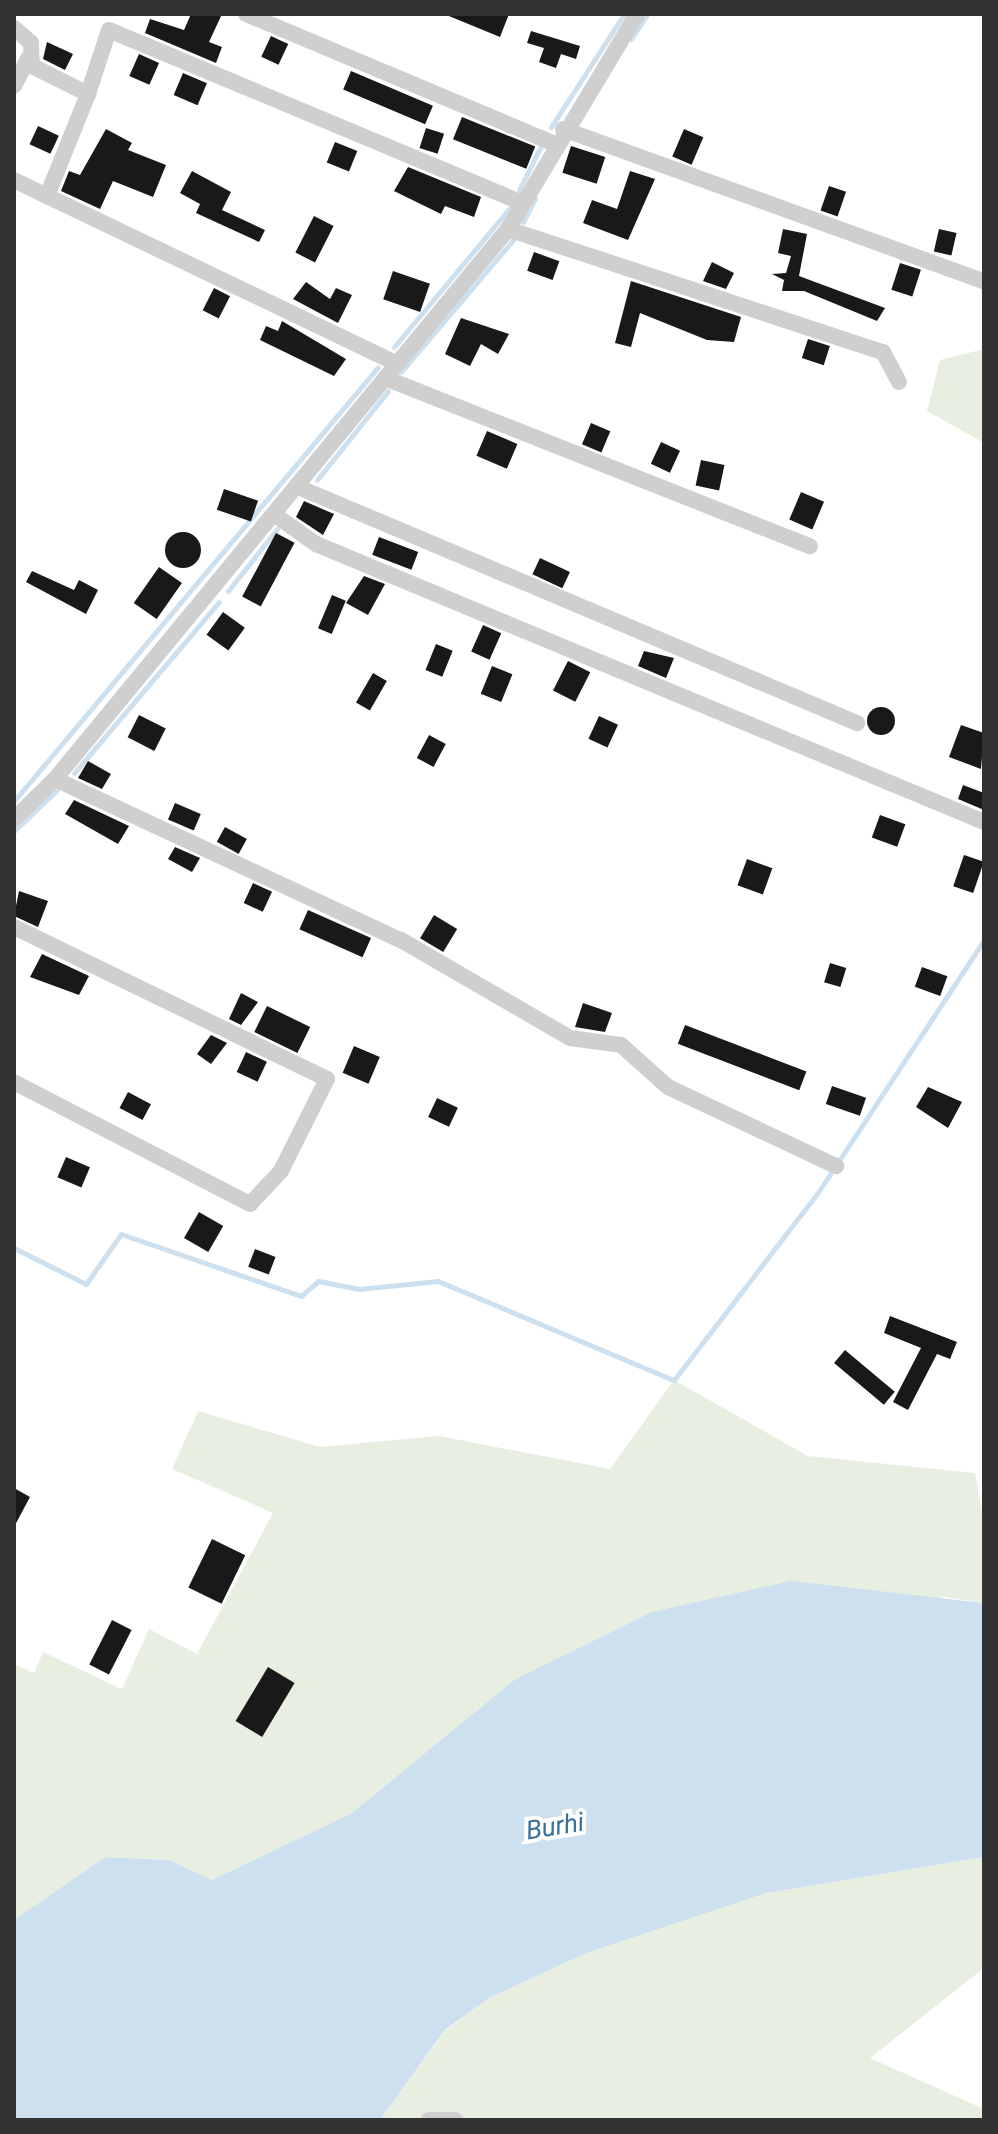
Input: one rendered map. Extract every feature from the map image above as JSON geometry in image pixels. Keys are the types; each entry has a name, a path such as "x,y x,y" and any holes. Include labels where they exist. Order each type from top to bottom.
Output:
{"street":[{"path":"246,14 558,136 984,281"},
{"path":"14,819 55,779 508,229 558,136 637,14"},
{"path":"14,28 31,43 28,58 14,86"},
{"path":"47,196 88,94 109,30 523,203"},
{"path":"28,58 88,94"},
{"path":"14,180 395,363"},
{"path":"508,229 883,352 899,382"},
{"path":"385,378 810,546"},
{"path":"298,487 857,723"},
{"path":"275,515 344,556 984,822"},
{"path":"55,779 401,940 570,1038 621,1045 668,1087 836,1166"},
{"path":"14,927 327,1079 281,1171 250,1204 14,1082"},
{"path":"429,2120 455,2120"}],"green space":[{"path":"984,349 984,443 927,411 940,360"},
{"path":"674,1380 808,1456 975,1473 984,1522 984,1603 944,1597 514,1680 352,1813 212,1880 169,1860 105,1857 14,1920 14,1664 34,1673 43,1652 122,1689 149,1629 197,1654 273,1513 172,1469 198,1411 320,1447 439,1436 610,1469"},
{"path":"984,1857 984,1968 870,2058 984,2109 984,2120 380,2120 445,2031 489,1998 584,1954 766,1893"}],"water":[{"name":"Burhi","path":"791,1581 984,1603 984,1857 766,1893 584,1954 489,1998 445,2030 380,2120 14,2120 14,1920 105,1857 169,1860 212,1880 352,1813 514,1680 652,1612"}],"building":[{"path":"191,14 222,14 209,42 222,47 216,63 145,33 150,19 184,30"},
{"path":"444,14 509,14 500,37"},
{"path":"531,31 580,46 576,59 561,54 556,68 539,62 544,48 527,43"},
{"path":"271,36 288,44 278,65 261,57"},
{"path":"47,42 73,54 65,70 43,59"},
{"path":"139,54 159,63 149,85 129,76"},
{"path":"351,71 433,106 425,124 343,89"},
{"path":"183,73 207,83 198,105 174,95"},
{"path":"462,117 535,147 526,169 453,139"},
{"path":"38,126 59,136 50,154 30,144"},
{"path":"426,128 444,134 438,154 420,148"},
{"path":"106,129 132,143 128,150 166,165 153,197 113,181 100,209 61,191 69,171 80,175"},
{"path":"684,129 703,137 692,165 672,157"},
{"path":"335,142 357,151 349,171 327,162"},
{"path":"571,146 605,157 597,184 562,173"},
{"path":"408,167 481,197 474,217 445,206 441,214 394,191"},
{"path":"192,171 231,192 222,210 265,230 259,242 196,213 200,204 180,193"},
{"path":"630,171 655,179 628,240 583,223 592,200 617,209"},
{"path":"829,186 846,192 838,216 821,211"},
{"path":"314,216 334,226 315,263 295,253"},
{"path":"783,229 807,234 799,276 885,308 877,321 804,291 782,291 784,280 772,274 786,273 791,256 778,253"},
{"path":"939,229 957,233 951,255 934,251"},
{"path":"534,252 559,261 553,280 527,271"},
{"path":"712,262 734,273 726,289 703,281"},
{"path":"900,263 921,270 912,296 891,290"},
{"path":"393,271 430,284 420,312 383,299"},
{"path":"631,281 741,317 734,342 707,340 640,313 631,347 615,343"},
{"path":"306,282 330,299 336,288 352,295 338,323 293,299"},
{"path":"214,288 230,296 219,318 203,310"},
{"path":"461,318 509,334 498,354 481,344 470,366 445,354"},
{"path":"282,321 346,359 334,376 260,340 266,326 278,331"},
{"path":"808,339 830,346 824,365 802,358"},
{"path":"591,423 610,431 601,452 582,444"},
{"path":"487,431 517,444 507,469 476,456"},
{"path":"661,442 680,451 670,473 651,464"},
{"path":"701,460 724,465 719,490 696,485"},
{"path":"224,489 258,501 251,522 217,510"},
{"path":"801,492 824,502 812,529 789,520"},
{"path":"304,501 334,514 323,535 296,517"},
{"path":"183,532 195,538 201,550 195,562 183,568 171,562 165,550 171,538"},
{"path":"276,533 295,543 261,606 242,597"},
{"path":"379,537 418,552 411,570 372,555"},
{"path":"540,558 570,572 562,588 532,574"},
{"path":"159,567 182,583 157,619 134,603"},
{"path":"32,571 74,590 79,580 98,590 86,614 26,582"},
{"path":"364,576 385,584 368,615 346,603"},
{"path":"332,595 346,601 332,634 318,628"},
{"path":"223,612 245,628 228,651 207,635"},
{"path":"483,625 501,633 489,660 471,651"},
{"path":"436,644 453,651 442,677 426,670"},
{"path":"644,651 674,658 666,678 638,666"},
{"path":"568,661 590,672 575,702 553,690"},
{"path":"492,666 512,674 501,702 481,694"},
{"path":"373,673 387,681 370,710 356,702"},
{"path":"881,707 891,711 895,721 891,731 881,735 871,731 867,721 871,711"},
{"path":"139,715 166,729 154,751 128,737"},
{"path":"599,716 618,725 607,748 588,739"},
{"path":"961,725 984,733 981,769 949,757"},
{"path":"429,735 446,744 434,767 417,758"},
{"path":"88,761 111,774 102,789 78,778"},
{"path":"963,785 984,793 984,810 958,799"},
{"path":"74,800 129,826 118,844 65,814"},
{"path":"175,803 201,814 194,831 168,820"},
{"path":"880,815 905,824 897,847 872,838"},
{"path":"225,827 247,839 239,854 217,842"},
{"path":"175,847 200,858 192,872 168,859"},
{"path":"964,855 984,862 973,893 953,886"},
{"path":"747,859 772,868 763,895 737,885"},
{"path":"253,883 272,892 263,912 244,903"},
{"path":"19,891 48,901 38,927 14,916"},
{"path":"308,910 371,938 362,957 299,929"},
{"path":"434,915 457,929 443,952 420,938"},
{"path":"42,954 89,976 79,995 30,977"},
{"path":"830,963 846,968 840,987 824,982"},
{"path":"922,967 947,976 940,996 915,987"},
{"path":"241,993 258,1002 241,1025 229,1019"},
{"path":"583,1003 612,1013 605,1032 575,1027"},
{"path":"267,1006 310,1027 297,1053 254,1032"},
{"path":"685,1025 806,1072 799,1090 678,1044"},
{"path":"211,1035 227,1043 211,1064 197,1054"},
{"path":"354,1046 380,1057 368,1084 343,1073"},
{"path":"246,1052 267,1062 258,1082 237,1072"},
{"path":"832,1086 866,1098 860,1116 826,1104"},
{"path":"928,1087 962,1102 948,1128 916,1107"},
{"path":"128,1092 151,1104 143,1120 120,1108"},
{"path":"437,1098 458,1108 449,1127 428,1117"},
{"path":"66,1157 90,1167 81,1187 57,1177"},
{"path":"199,1212 223,1226 208,1252 184,1238"},
{"path":"255,1249 276,1257 269,1275 248,1267"},
{"path":"890,1316 957,1342 950,1359 937,1354 908,1410 893,1402 921,1348 884,1333"},
{"path":"845,1350 895,1392 884,1405 834,1363"},
{"path":"14,1488 30,1497 14,1527"},
{"path":"212,1539 245,1555 222,1604 188,1588"},
{"path":"112,1620 132,1630 109,1675 89,1665"},
{"path":"268,1667 295,1683 262,1737 236,1721"}],"waterway":[{"path":"551,127 624,14"},
{"path":"631,39 647,14"},
{"path":"519,190 541,146"},
{"path":"523,222 535,198"},
{"path":"394,347 510,208"},
{"path":"401,372 513,240"},
{"path":"14,801 378,367"},
{"path":"317,480 388,391"},
{"path":"228,591 277,529"},
{"path":"74,773 219,602"},
{"path":"14,831 57,790"},
{"path":"14,1248 86,1284 121,1234 301,1296 318,1281 359,1289 438,1281 674,1380 819,1191 984,940"}]}
